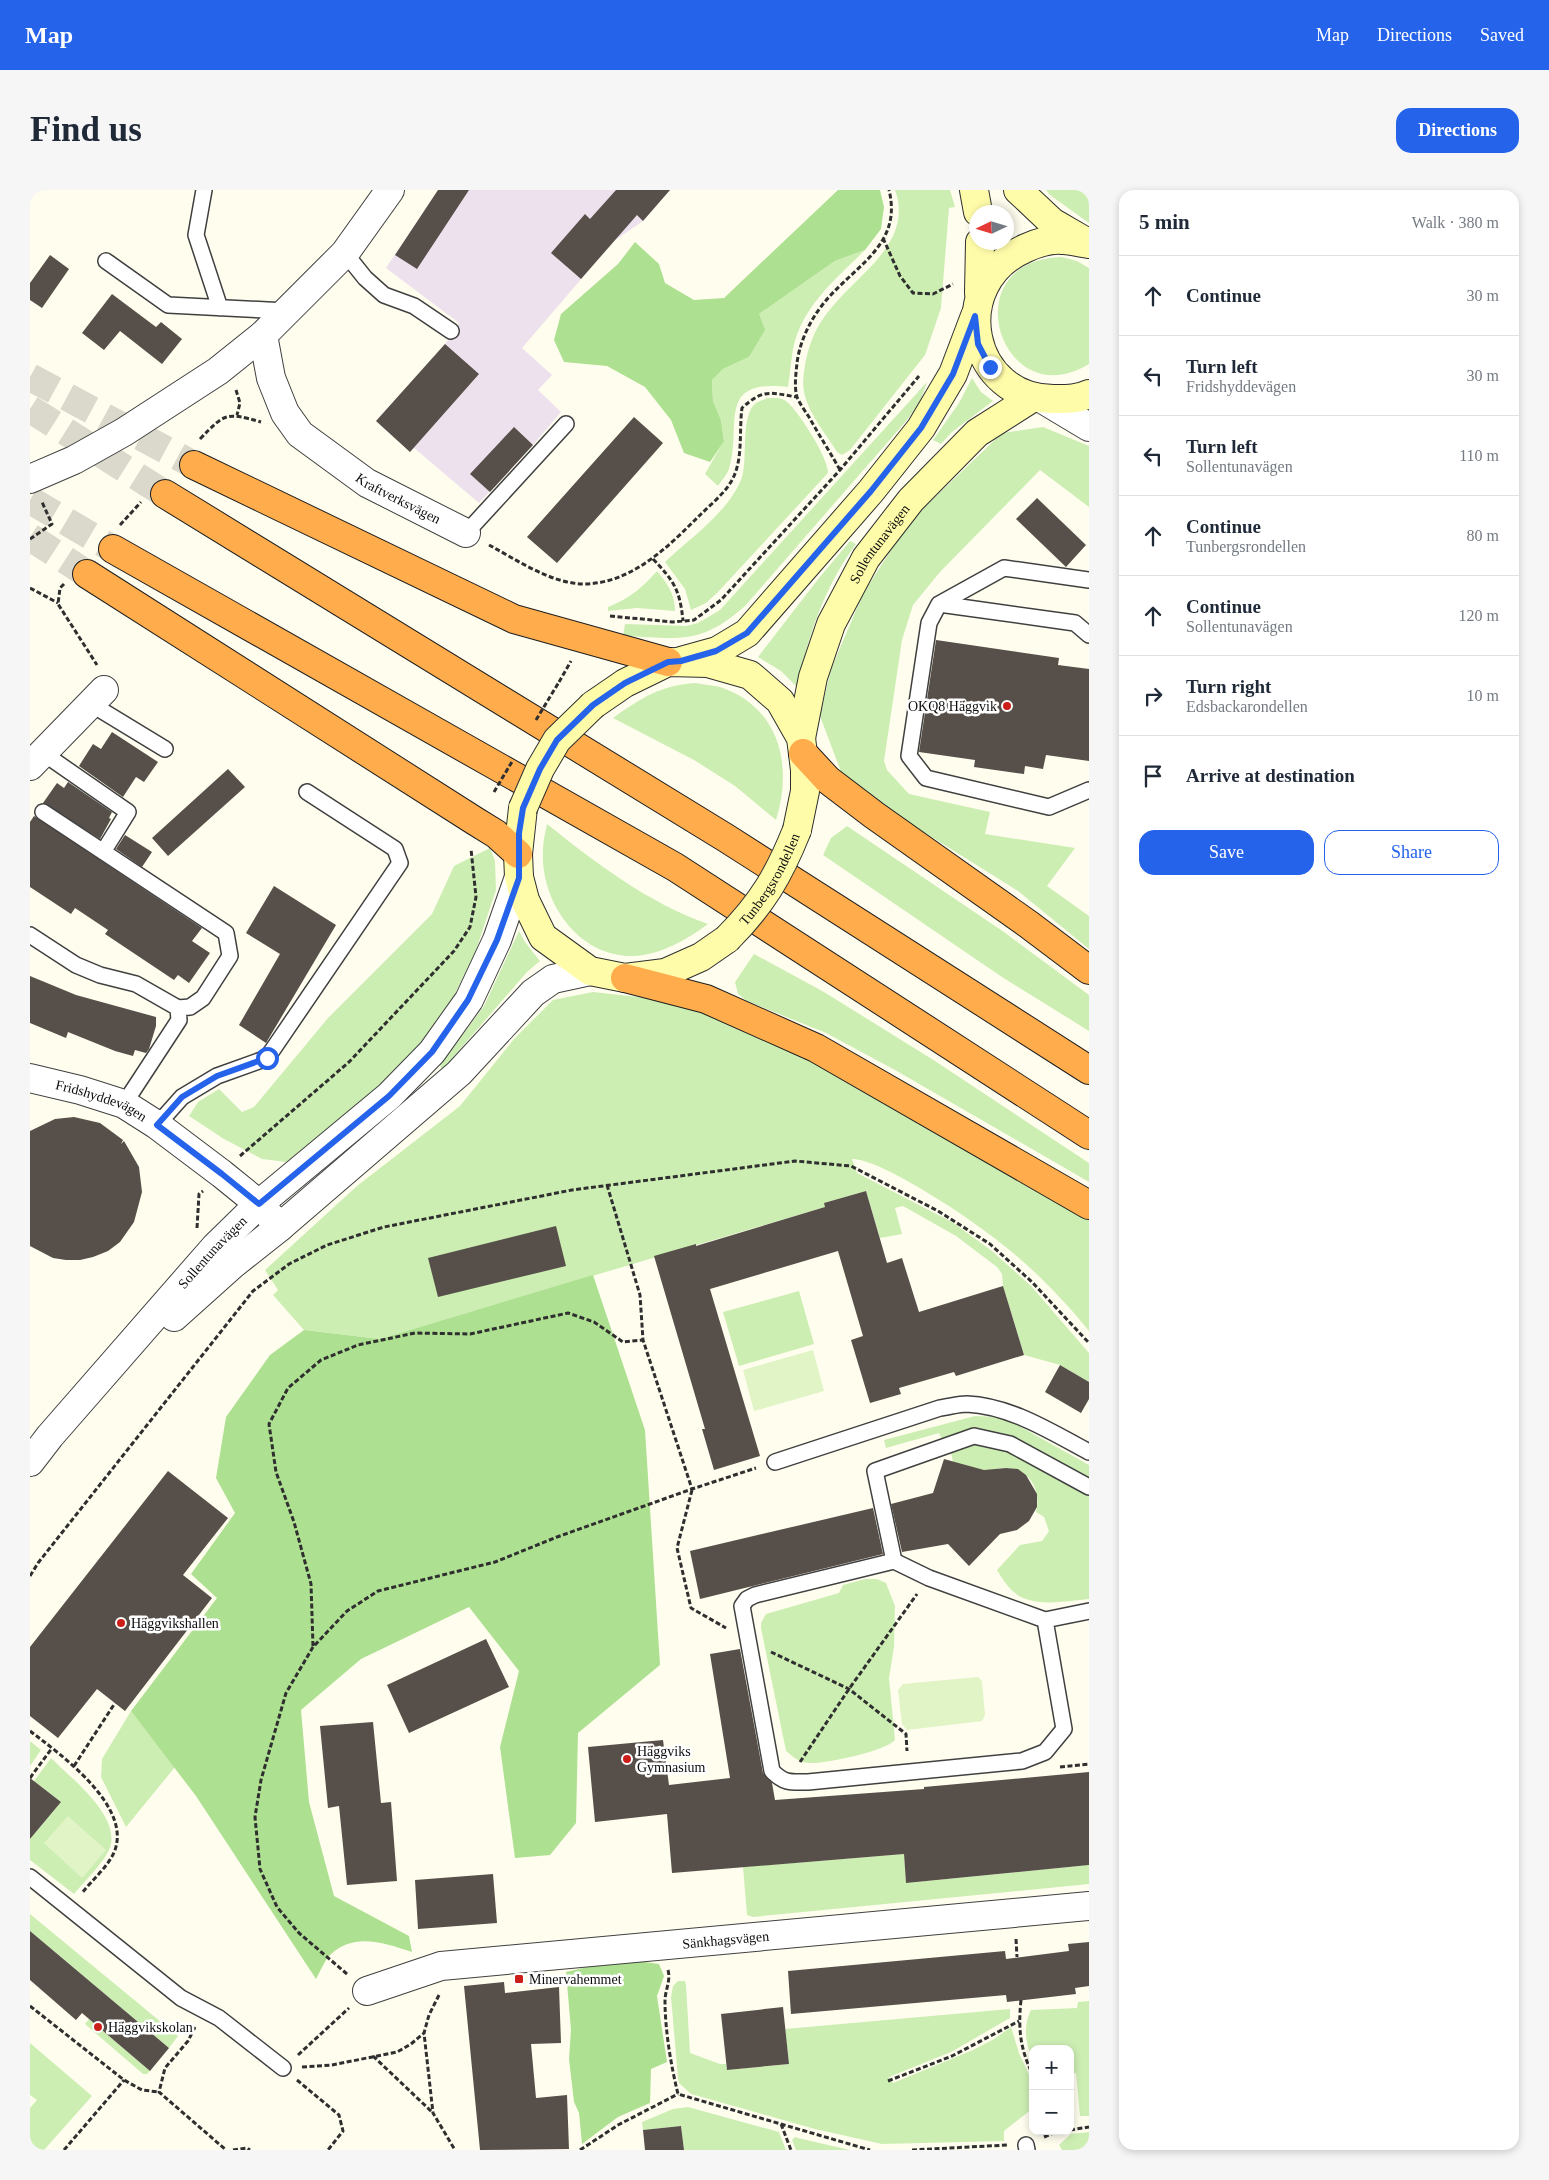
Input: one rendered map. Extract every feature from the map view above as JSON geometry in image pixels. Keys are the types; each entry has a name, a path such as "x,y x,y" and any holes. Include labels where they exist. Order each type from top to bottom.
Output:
{"highway":[{"path":"194,455 514,619 583,639 675,662"},
{"path":"156,495 726,838 1089,1070"},
{"path":"113,540 675,867 1089,1135"},
{"path":"77,578 475,820 496,834 519,866"},
{"path":"802,745 828,780 1089,970"},
{"path":"625,978 706,999 816,1048 1089,1205"}],"main road":[{"path":"974,190 977,205"},
{"path":"1018,190 1052,222 1089,244"},
{"path":"675,662 716,651 747,633 871,491 921,428 953,374 991,274 1011,254 1036,243 1062,239 1089,244"},
{"path":"980,250 977,307 978,344 990,367 1010,386 1038,399 1077,399 1089,394"},
{"name":"Sollentunavägen","path":"802,745 813,676 831,624 866,558 911,500 977,433 1038,399"},
{"name":"Tunbergsrondellen","path":"675,662 708,663 750,675 780,701 802,745 805,791 797,830 784,863 767,893 746,921 727,939 701,957 665,973 625,978 590,971 543,937 525,900 519,866 523,808 540,769 557,740 593,705 625,683 675,662"}],"street":[{"path":"31,479 74,460 124,432 218,371 263,335 345,253 390,190"},
{"name":"Kraftverksvägen","path":"263,335 271,378 285,413 300,434 368,483 466,533"},
{"path":"1038,399 1089,427"},
{"path":"37,760 98,697"},
{"name":"Sollentunavägen","path":"30,1462 215,1247 259,1204 389,1096 432,1052 468,1000 497,940 519,866"},
{"name":"Sollentunavägen","path":"84,1398 232,1265 280,1227 459,1073 533,992 553,979 590,971"},
{"name":"Fridshyddevägen","path":"31,1080 80,1090 124,1104 157,1125 222,1174 259,1204 280,1227"},
{"name":"Sänkhagsvägen","path":"367,1991 441,1966 1089,1906"}],"lane":[{"path":"204,190 196,234 220,308"},
{"path":"345,253 364,278 384,295 414,306 451,331"},
{"path":"106,260 168,305 286,312"},
{"path":"466,533 566,424"},
{"path":"1089,580 1004,568 939,604 929,624 909,756 926,778 1049,807 1089,790"},
{"path":"939,604 1075,623 1089,635"},
{"path":"98,697 165,749"},
{"path":"37,760 128,812 103,852"},
{"path":"157,1125 182,1097 217,1076 267,1058 400,863 395,849 307,792"},
{"path":"30,935 76,965 100,975 136,984 178,1008 190,1007 203,998 230,956 226,933 43,812"},
{"path":"124,1104 179,1020 178,1008"},
{"path":"774,1462 940,1408 966,1404 1000,1410 1020,1417 1089,1452"},
{"path":"894,1561 875,1471 974,1436 1010,1444 1089,1487"},
{"path":"1045,1620 1064,1730 1045,1752 1022,1761 808,1782 787,1782 781,1780 772,1772 742,1606 747,1599 894,1561 929,1578 1045,1620 1089,1611"},
{"path":"30,1877 181,1998 219,2018 283,2068"}],"path":[{"path":"840,470 797,397 798,352 810,323 828,297 860,269 892,223 893,204 889,190"},
{"path":"883,238 900,276 913,293 922,295 933,294 953,284"},
{"path":"952,292 955,277"},
{"path":"559,682 590,629 609,616 672,622 694,620 721,600 840,470 922,372"},
{"path":"466,533 543,573 562,580 583,584 613,579 653,559 721,494 734,475 739,454 742,408 757,395 767,393 797,397"},
{"path":"194,455 221,418 237,415 300,434"},
{"path":"30,539 52,524 31,479"},
{"path":"113,540 156,495"},
{"path":"653,559 671,578 681,599 683,621"},
{"path":"58,604 60,588 77,578"},
{"path":"30,588 58,604 99,669 98,697"},
{"path":"195,1232 199,1194 244,1152 348,1062 454,952 470,927 476,897 469,831 494,792"},
{"path":"30,1576 38,1563 236,1310 253,1291 289,1264 327,1245 384,1227 607,1185 795,1160 851,1166 938,1211 990,1244 1032,1282 1089,1342"},
{"path":"607,1185 640,1295 642,1340 692,1489"},
{"path":"314,1647 311,1584 294,1522 276,1472 269,1424 288,1388 321,1360 358,1345 415,1333 470,1334 568,1313 594,1322 623,1342 642,1340"},
{"path":"283,2068 367,1991 300,1933 277,1907 260,1869 255,1817 261,1780 286,1693 314,1647 348,1611 378,1591 496,1562 557,1537 774,1462"},
{"path":"787,1782 848,1689 929,1578"},
{"path":"74,1766 114,1702"},
{"path":"30,1731 74,1766 110,1810 116,1824 117,1839 115,1851 69,1908"},
{"path":"30,1778 52,1748"},
{"path":"1051,1768 1089,1764"},
{"path":"661,1945 670,1978 664,1999 672,2071 678,2094"},
{"path":"433,2113 424,2033 429,2015 441,1992 441,1966"},
{"path":"1021,2000 1019,2034 1029,2068"},
{"path":"30,2006 124,2080 142,2090 159,2092 226,2150"},
{"path":"159,2092 165,2068 188,2041 203,2010"},
{"path":"888,2082 952,2056 1019,2021"},
{"path":"283,2068 332,2065 397,2052 411,2044 424,2033"},
{"path":"373,2056 433,2113 455,2150"},
{"path":"283,2068 339,2115 343,2132 328,2150"},
{"path":"64,2150 124,2080"},
{"path":"580,2150 618,2125 678,2094 870,2150"},
{"path":"780,2124 791,2150"},
{"path":"1074,2129 1089,2127"},
{"path":"912,2150 1026,2147 1050,2135"},
{"path":"233,2150 247,2148 250,2150"}],"shaded area":[{"path":"438,190 670,190 643,221 614,241 522,348 552,375 538,390 561,412 479,503 414,448 410,452 376,421 445,344 459,323 386,268"}],"green space":[{"path":"838,190 880,190 884,207 881,229 865,250 835,261 759,314 765,330 749,357 723,369 712,380 713,401 721,420 724,441 710,462 684,453 671,420 645,387 607,366 564,362 554,340 561,314 618,264 635,242 659,264 665,283 694,300 724,298"},
{"path":"895,190 950,190 955,207 949,208 941,308 925,355 850,450 842,455 837,452 818,423 806,400 803,382 806,359 821,321 836,302 864,274 888,244 896,228 899,210"},
{"path":"1046,190 1089,190 1089,223 1050,195"},
{"path":"865,250 821,294 804,319 793,349 788,387 765,386 750,390 741,398 736,409 733,453 729,469 718,486 705,474 724,440 721,420 713,401 712,380 723,369 749,357 759,314 835,261"},
{"path":"1062,257 1077,261 1089,268 1089,364 1058,375 1032,370 1012,355 1000,332 998,306 1007,283 1027,265"},
{"path":"972,378 981,392 993,401 952,432 941,444 933,440 959,403"},
{"path":"927,382 920,402 907,420 745,606 715,628 701,634 674,638 623,636 625,624 686,626 698,623 720,610"},
{"path":"767,398 782,399 791,406 805,424 818,446 824,457 828,473 718,592 706,603 691,610 685,589 665,562 709,523 729,501 742,477 744,469 748,417 756,403"},
{"path":"1043,427 1089,446 1089,507 1040,470 940,572 913,605 902,640 884,761 887,770 909,794 990,812 985,834 1075,848 1047,886 1089,916 1089,949 1018,891 887,809 843,777 820,716 831,669 863,594 908,523 1002,433"},
{"path":"850,541 856,544 826,595 806,650 798,688 781,671 758,657"},
{"path":"657,571 670,590 674,600 675,611 637,608 608,611 608,607 635,592"},
{"path":"696,683 720,687 742,697 758,710 769,725 777,742 782,760 781,800 776,820 735,786 694,760 613,718 652,694 672,686"},
{"path":"547,824 623,881 664,905 708,924 673,945 645,955 615,954 597,948 580,937 567,923 556,907 548,889 544,870 543,850"},
{"path":"847,826 1004,932 1089,995 1089,1031 1002,977 823,855 831,838"},
{"path":"490,848 495,861 496,890 475,953 444,1016 388,1081 286,1162 262,1159 224,1139 189,1116 198,1102 219,1089 242,1112 254,1107 328,1018 432,914 454,866"},
{"path":"519,931 540,961 527,972 442,1070 440,1065 484,1006"},
{"path":"754,954 824,992 935,1061 1089,1163 1089,1182 895,1070 826,1033 747,1001 738,994 735,982"},
{"path":"593,992 674,1001 760,1032 1089,1208 1089,1331 1070,1308 1031,1269 967,1218 903,1179 868,1162 852,1159 857,1173 952,1222 992,1251 1031,1286 1089,1353 1089,1382 1060,1365 1024,1355 1003,1286 1002,1274 997,1267 956,1236 903,1206 895,1208 902,1234 880,1238 866,1191 825,1203 825,1207 380,1339 304,1330 273,1295 278,1290 265,1270 357,1186 460,1106 514,1039 553,1000"},
{"path":"593,1275 645,1430 660,1665 578,1733 576,1823 550,1855 515,1858 500,1747 519,1671 469,1607 361,1659 301,1710 309,1802 334,1896 409,1936 412,1952 380,1943 359,1942 349,1944 339,1948 330,1955 316,1979 196,1796 131,1711 217,1598 191,1574 235,1513 216,1478 226,1417 270,1355 304,1330 380,1339"},
{"path":"799,1291 814,1344 739,1366 723,1312"},
{"path":"813,1350 824,1391 754,1411 743,1370"},
{"path":"975,1416 997,1417 1012,1422 1089,1465 1089,1599 1039,1602 1023,1598 1011,1590 997,1570 1020,1545 1042,1541 1049,1531 1044,1517 1036,1512 1037,1496 1032,1482 1027,1476 1014,1469 983,1470 953,1462 951,1453 939,1433 886,1448 884,1440"},
{"path":"865,1579 877,1579 886,1583 895,1606 894,1647 889,1678 895,1740 880,1748 855,1756 818,1763 803,1762 786,1751 761,1623 766,1614 839,1593 843,1585"},
{"path":"978,1677 982,1681 985,1715 982,1721 907,1730 902,1724 898,1690 903,1684"},
{"path":"131,1711 175,1767 126,1827 101,1777 102,1759"},
{"path":"30,1741 41,1750 30,1766"},
{"path":"51,1758 100,1808 111,1832 109,1850 74,1894 30,1860 30,1839 61,1802 34,1781"},
{"path":"68,1816 106,1850 82,1878 44,1843"},
{"path":"904,1854 906,1883 1089,1865 1089,1884 753,1917 747,1915 743,1867"},
{"path":"30,1914 178,2036 169,2048 30,1931"},
{"path":"638,1961 659,1964 664,1976 657,1996 667,2062 651,2069 650,2103 618,2117 582,2144 579,2113 574,2102 569,2059 571,2030 566,1972 587,1967"},
{"path":"678,1981 685,1981 690,2053 720,2064 726,2064 727,2070 789,2064 785,2029 1010,2009 1010,2018 951,2052 889,2077 893,2083 973,2050 1011,2027 1019,2053 1029,2075 1029,2111 1004,2131 1004,2141 882,2144 815,2129 691,2094 679,2083 678,2078 671,1997 673,1986"},
{"path":"1089,2001 1089,2116 1080,2116 1076,2073 1074,2073 1074,2045 1029,2045 1029,2049 1027,2041 1026,2028 1031,2010 1077,2008 1078,2002"},
{"path":"89,2019 150,2071 147,2074 143,2074 85,2024"},
{"path":"30,2043 92,2096 44,2150 30,2150 30,2108 37,2100 30,2095"},
{"path":"688,2107 779,2132 786,2150 684,2150 681,2126 643,2130 642,2122 673,2109"},
{"path":"1089,2132 1089,2150 1062,2150 1059,2145 1074,2134"},
{"path":"795,2137 850,2150 796,2150 792,2140"}],"building":[{"path":"438,190 469,190 417,269 395,255"},
{"path":"616,190 670,190 643,221 637,215 581,279 551,253 585,214 590,219"},
{"path":"50,255 69,269 42,308 30,300 30,283"},
{"path":"112,294 156,327 161,322 182,339 162,364 120,331 104,350 82,333"},
{"path":"445,344 479,374 410,452 376,421"},
{"path":"634,417 663,443 557,563 527,537"},
{"path":"514,427 533,445 490,492 470,474"},
{"path":"1037,498 1086,545 1066,567 1016,519"},
{"name":"OKQ8 Häggvik","path":"936,640 1059,658 1058,665 1089,669 1089,761 1046,755 1043,769 1025,766 1024,774 974,767 975,760 919,752"},
{"path":"112,732 158,762 144,782 136,777 123,797 79,766 93,744 101,749"},
{"path":"228,769 245,787 168,856 152,838"},
{"path":"68,782 112,812 109,818 111,819 100,839 43,803 57,783 64,788"},
{"path":"34,816 202,928 192,941 210,953 189,983 178,975 174,980 105,934 108,930 75,908 71,914 30,887 30,822"},
{"path":"125,835 152,852 142,867 116,849"},
{"path":"274,886 336,925 266,1043 239,1025 280,954 246,933"},
{"path":"30,976 76,995 156,1017 156,1026 149,1049 146,1053 135,1050 133,1056 115,1051 68,1032 66,1038 30,1023"},
{"path":"74,1117 100,1123 123,1140 121,1144 124,1141 139,1167 142,1192 134,1222 120,1242 108,1251 93,1257 80,1260 66,1260 53,1258 30,1246 30,1131 55,1119"},
{"path":"866,1191 887,1263 902,1258 919,1312 1003,1286 1024,1355 956,1376 954,1372 899,1388 901,1394 870,1403 851,1340 863,1336 838,1251 710,1289 760,1456 714,1470 702,1429 705,1429 654,1256 696,1244 696,1246 825,1207 824,1203"},
{"path":"556,1226 566,1266 438,1297 428,1258"},
{"path":"1060,1365 1089,1382 1089,1399 1081,1413 1045,1392"},
{"path":"944,1459 984,1470 1018,1469 1026,1475 1037,1494 1037,1507 1029,1521 1017,1530 1000,1534 969,1566 948,1544 902,1552 891,1504 933,1493"},
{"name":"Häggvikshallen","path":"168,1471 228,1518 183,1575 212,1598 125,1711 97,1689 58,1738 30,1716 30,1647"},
{"path":"873,1508 883,1554 700,1599 690,1551"},
{"path":"486,1639 509,1687 409,1733 387,1685"},
{"name":"Häggviks Gymnasium","path":"740,1649 763,1773 772,1783 775,1800 924,1789 924,1787 1089,1772 1089,1865 906,1883 904,1854 672,1873 667,1814 595,1822 588,1747 663,1740 669,1785 730,1778 710,1654"},
{"path":"373,1722 381,1803 391,1802 397,1881 347,1885 339,1806 328,1808 320,1726"},
{"path":"30,1778 61,1802 30,1839"},
{"path":"493,1874 497,1923 418,1929 415,1880"},
{"path":"30,1931 169,2048 150,2071 82,2013 76,2020 30,1980"},
{"path":"1089,1942 1089,1986 1075,1988 1076,1994 1007,2002 1006,1995 791,2014 788,1971 1005,1951 1006,1959 1069,1951 1068,1944"},
{"path":"504,1982 505,1993 559,1987 561,2043 531,2044 536,2098 567,2095 569,2149 480,2150 464,1986"},
{"path":"783,2007 789,2064 727,2070 721,2014"},
{"path":"681,2126 684,2150 645,2150 643,2130"}],"tunnel":[{"path":"30,377 194,465"},
{"path":"30,409 165,494"},
{"path":"30,500 113,549"},
{"path":"30,537 87,574"}],"place":[{"name":"OKQ8 Häggvik","path":"1007,706"},
{"name":"Häggvikshallen","path":"121,1623"},
{"name":"Häggviks Gymnasium","path":"627,1759"},
{"name":"Minervahemmet","path":"519,1979"},
{"name":"Häggvikskolan","path":"98,2027"}],"route":[{"path":"267,1058 217,1076 182,1097 157,1125 259,1204 389,1096 432,1052 468,1000 497,940 519,878 519,833 523,808 540,769 557,740 593,705 625,683 668,662 681,661 716,651 747,633 871,491 921,428 953,374 975,316 978,344 990,367"}]}
